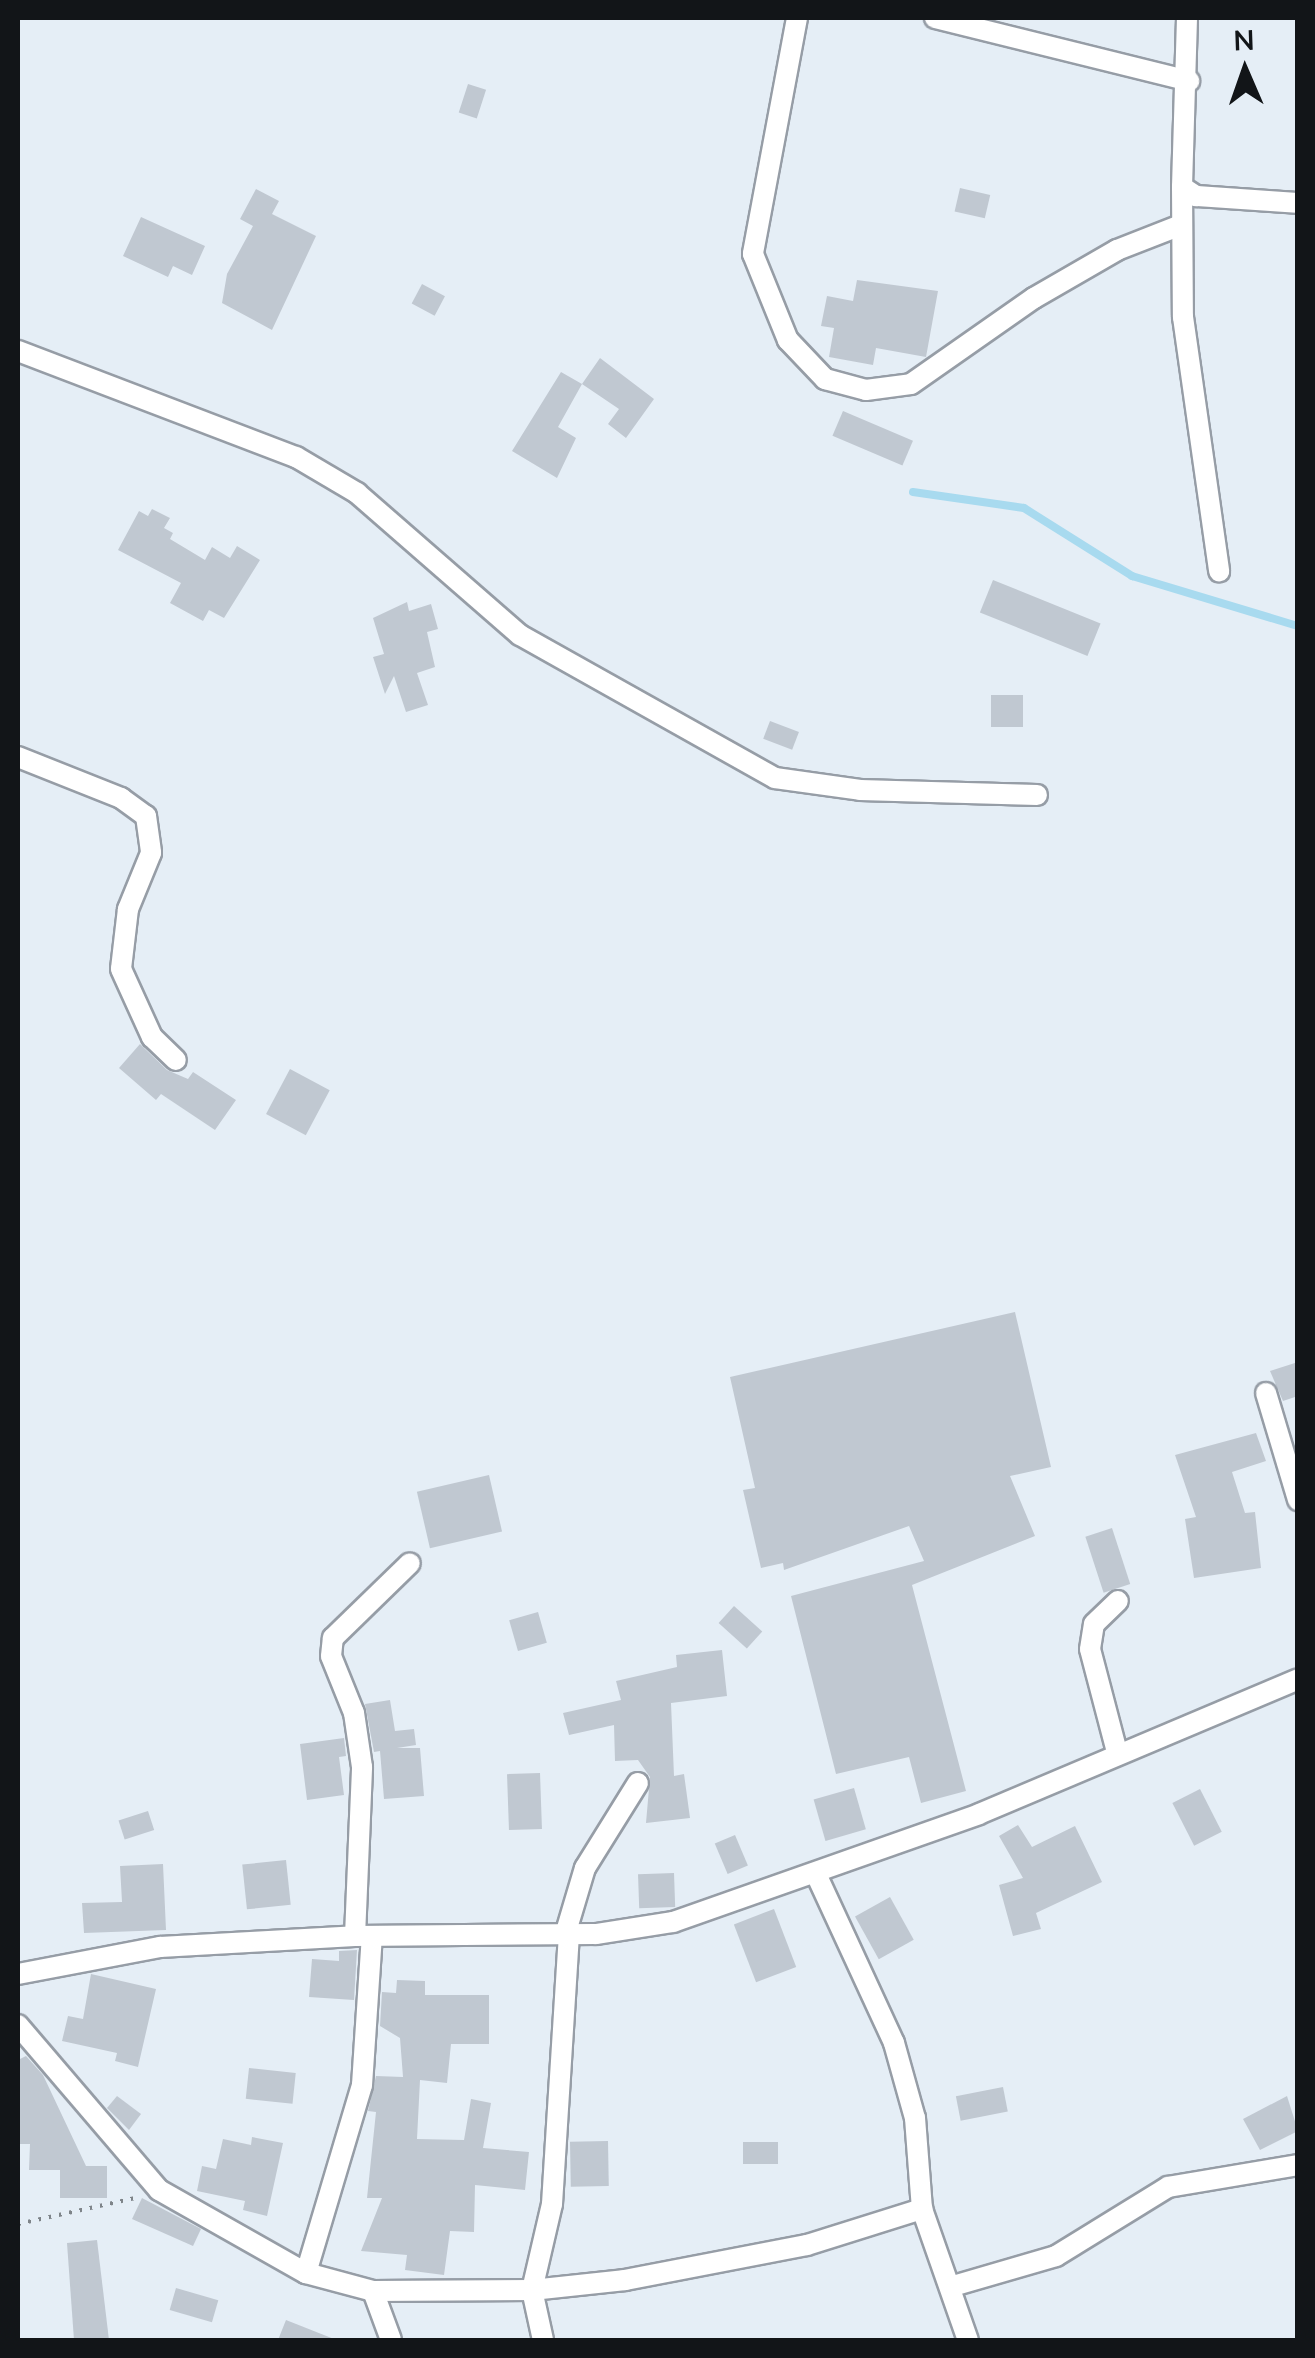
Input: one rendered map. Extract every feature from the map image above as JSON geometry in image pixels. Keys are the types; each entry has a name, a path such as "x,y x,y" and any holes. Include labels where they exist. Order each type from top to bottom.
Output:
{"street":[{"path":"796,18 753,254 788,340 825,379 866,390 912,384 1034,298 1117,250 1181,225"},
{"path":"935,18 1189,81"},
{"path":"1187,18 1189,81 1180,140 1181,225 1191,388 1220,546 1219,570"},
{"path":"1182,187 1196,196 1298,203"},
{"path":"18,351 296,457 356,493 520,635 775,778 860,790 1037,795"},
{"path":"18,758 122,798 146,816 151,853 125,919 120,969 152,1037 176,1060"},
{"path":"1266,1393 1298,1500"},
{"path":"306,2274 362,2085 362,1767 354,1713 331,1656 333,1638 410,1563"},
{"path":"1116,1752 1090,1650 1094,1624 1118,1601"},
{"path":"18,1974 160,1947 364,1936 567,1935 672,1922 979,1814 1116,1752 1298,1679"},
{"path":"544,2340 532,2290 552,2204 567,1935 585,1868 638,1782"},
{"path":"816,1874 894,2042 915,2118 922,2209 953,2286 968,2340"},
{"path":"18,2025 158,2190 306,2274 373,2291 532,2290 723,2264 922,2209"},
{"path":"953,2286 1056,2256 1168,2187 1298,2165"},
{"path":"373,2291 391,2340"}],"path":[{"path":"18,2224 92,2212 158,2190"}],"building":[{"path":"468,84 486,90 477,118 459,113"},
{"path":"960,188 990,195 985,218 955,211"},
{"path":"256,189 279,201 272,214 316,236 272,330 222,303 227,274 253,226 240,219"},
{"path":"141,217 205,246 192,275 173,266 168,277 123,256"},
{"path":"857,280 938,291 926,357 876,348 873,365 829,357 834,328 821,326 827,296 853,301"},
{"path":"422,284 445,296 435,316 412,303"},
{"path":"600,358 654,399 626,438 608,424 619,409 582,384"},
{"path":"561,372 582,384 558,427 576,438 557,478 512,451"},
{"path":"843,411 913,441 902,466 832,436"},
{"path":"152,509 170,518 164,528 173,533 170,539 205,560 212,547 230,558 237,546 260,560 224,618 209,610 203,621 170,603 181,583 118,550 139,511 148,516"},
{"path":"993,580 1101,623 1087,656 980,612"},
{"path":"407,602 409,611 431,604 438,629 427,632 435,667 417,673 428,705 406,712 394,676 385,694 373,657 384,654 373,618"},
{"path":"991,695 1023,695 1023,727 991,727"},
{"path":"770,721 799,732 792,750 763,739"},
{"path":"140,1044 167,1070 188,1079 193,1072 236,1100 215,1130 161,1094 156,1100 119,1068"},
{"path":"290,1069 330,1090 306,1135 266,1114"},
{"path":"1015,1312 1051,1467 1010,1476 1035,1536 912,1585 966,1791 921,1803 909,1757 836,1774 791,1596 924,1561 909,1526 784,1570 783,1563 761,1568 743,1490 755,1488 730,1377"},
{"path":"1298,1362 1298,1396 1283,1401 1270,1371"},
{"path":"1256,1433 1266,1461 1232,1472 1245,1513 1255,1512 1261,1568 1194,1578 1185,1519 1196,1517 1175,1455"},
{"path":"489,1475 502,1532 430,1548 417,1492"},
{"path":"1112,1528 1130,1584 1104,1593 1085,1537"},
{"path":"734,1606 762,1631 747,1649 719,1623"},
{"path":"538,1612 547,1643 518,1651 509,1620"},
{"path":"722,1650 727,1696 671,1703 674,1776 684,1774 690,1818 646,1823 650,1777 638,1760 615,1761 614,1725 569,1735 563,1713 621,1700 616,1681 677,1667 676,1655"},
{"path":"390,1700 395,1731 414,1729 416,1745 397,1748 420,1748 424,1796 384,1799 380,1751 374,1752 365,1704"},
{"path":"344,1738 346,1756 339,1757 344,1795 307,1800 300,1744"},
{"path":"540,1773 542,1829 509,1830 507,1774"},
{"path":"854,1788 866,1829 825,1841 814,1800"},
{"path":"1200,1789 1222,1832 1194,1846 1172,1803"},
{"path":"148,1811 154,1830 125,1840 119,1821"},
{"path":"1018,1825 1032,1847 1075,1826 1102,1882 1036,1913 1041,1929 1013,1936 999,1885 1023,1878 999,1836"},
{"path":"735,1835 748,1865 728,1874 715,1844"},
{"path":"286,1860 291,1905 247,1909 242,1865"},
{"path":"163,1864 166,1930 84,1933 82,1903 122,1902 120,1866"},
{"path":"674,1873 675,1907 639,1908 638,1874"},
{"path":"890,1897 914,1940 879,1959 855,1916"},
{"path":"774,1909 796,1967 756,1982 734,1924"},
{"path":"357,1950 354,2000 309,1997 312,1959 339,1961 339,1951"},
{"path":"91,1974 156,1989 138,2067 115,2061 117,2053 62,2041 68,2016 83,2019"},
{"path":"397,1980 425,1981 425,1995 489,1995 489,2044 451,2044 447,2083 420,2080 417,2139 464,2140 471,2099 491,2103 483,2148 529,2152 525,2190 475,2185 474,2232 450,2231 444,2275 405,2270 407,2255 361,2251 382,2198 367,2198 376,2112 368,2111 376,2076 403,2077 400,2038 380,2026 382,1992 396,1993"},
{"path":"26,2056 43,2075 86,2166 107,2166 107,2198 60,2198 60,2170 29,2170 30,2144 19,2144 18,2060"},
{"path":"249,2068 296,2073 293,2104 246,2099"},
{"path":"1003,2087 1008,2112 961,2121 956,2096"},
{"path":"117,2096 141,2114 129,2130 107,2108"},
{"path":"1287,2096 1298,2131 1260,2150 1243,2119"},
{"path":"252,2137 283,2143 267,2216 243,2210 245,2201 197,2191 202,2166 216,2169 223,2139 251,2145"},
{"path":"608,2141 609,2186 571,2187 570,2142"},
{"path":"743,2142 778,2142 778,2164 743,2164"},
{"path":"142,2198 201,2229 193,2246 132,2219"},
{"path":"97,2240 109,2340 74,2340 67,2243"},
{"path":"176,2288 218,2300 212,2322 170,2310"},
{"path":"286,2320 334,2339 334,2340 278,2340"}],"waterway":[{"path":"913,492 1024,508 1132,576 1298,626"}]}
